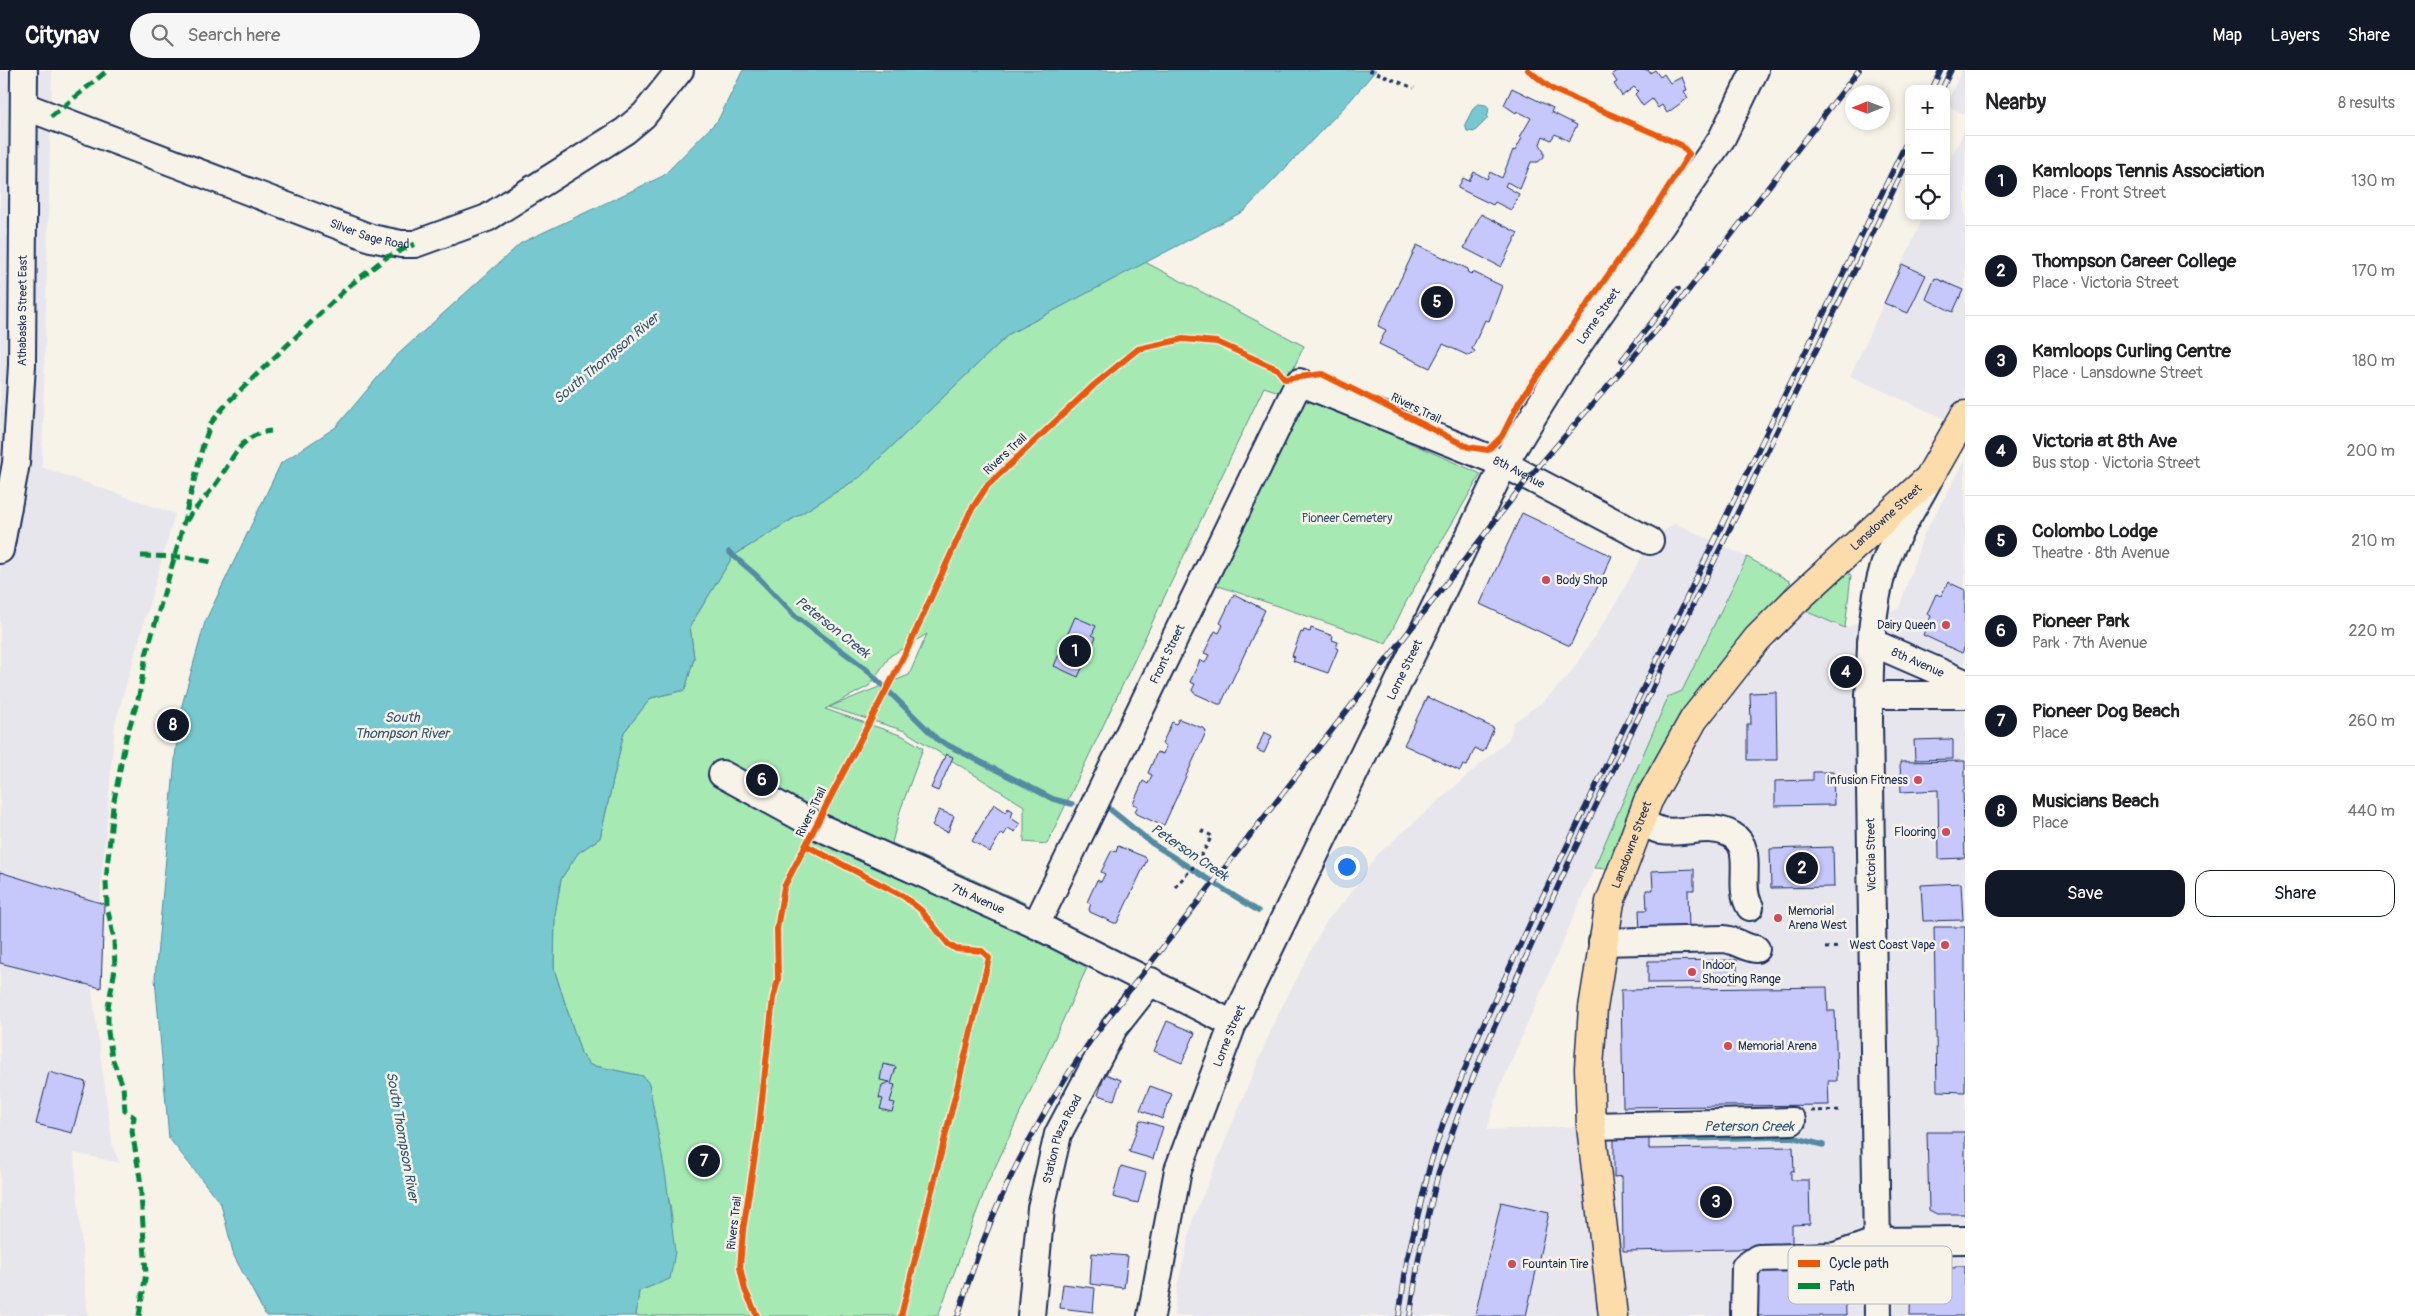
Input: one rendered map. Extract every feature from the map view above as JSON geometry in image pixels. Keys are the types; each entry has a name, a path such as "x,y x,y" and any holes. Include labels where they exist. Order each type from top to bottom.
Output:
{"main road":[{"name":"Victoria Street","path":"1929,478 1965,415"},
{"name":"Lansdowne Street","path":"1613,1316 1591,1126 1590,1051 1593,1008 1602,942 1610,902 1640,822 1648,801 1694,719 1757,639 1795,601 1929,478"}],"street":[{"name":"Athabaska Street East","path":"0,550 16,463 22,374 24,70"},
{"name":"Silver Sage Road","path":"24,106 371,238 401,244 416,244 487,218 626,131 644,114 680,70"},
{"name":"Lorne Street","path":"1151,1316 1178,1170 1233,1024 1504,464 1566,364 1722,138 1755,70"},
{"name":"8th Avenue","path":"1299,382 1504,464 1650,540"},
{"name":"Front Street","path":"1036,925 1299,382"},
{"name":"Victoria Street","path":"1878,1246 1869,696 1871,642 1877,596 1886,562 1929,478"},
{"name":"8th Avenue","path":"1871,642 1965,683"},
{"path":"1869,696 1965,695"},
{"name":"7th Avenue","path":"722,774 815,825 1036,925 1151,981 1233,1024"},
{"path":"1640,822 1662,831 1719,830 1734,836 1744,850 1745,897 1750,907"},
{"path":"1602,942 1724,939 1756,949"},
{"name":"Station Plaza Road","path":"1032,1316 1041,1208 1058,1134 1114,1028 1151,981"},
{"path":"1591,1126 1800,1117"},
{"path":"1864,1246 1878,1241 1965,1240"},
{"path":"1744,1316 1745,1266 1758,1258 1788,1257"},
{"path":"1603,1316 1608,1272"}],"path":[{"path":"1369,70 1414,88"},
{"path":"1175,887 1197,862 1212,836 1200,830"},
{"path":"1825,948 1841,947"},
{"path":"1800,1117 1813,1110 1843,1110"}],"shaded area":[{"path":"0,70 52,70 42,467 175,514 115,724 92,991 113,1148 120,1163 74,1153 88,1316 0,1316"},
{"path":"1962,70 1965,70 1965,115 1950,107 1950,96"},
{"path":"1965,129 1965,428 1850,376 1922,220 1950,220 1950,161"},
{"path":"1965,461 1965,1316 1174,1316 1177,1287 1193,1219 1276,1018 1327,920 1349,896 1377,855 1509,739 1514,722 1544,701 1570,674 1615,605 1650,541 1675,523 1747,557 1682,691 1668,697 1499,1090 1487,1130 1591,1126 1602,1014 1621,914 1663,807 1719,708 1805,611 1845,628 1899,608 1923,536"}],"green space":[{"path":"1145,262 1304,346 1282,393 1264,387 1047,844 1024,842 1024,806 905,731 829,707 909,675 927,634 890,656 869,686 825,709 903,736 923,748 900,811 892,843 1025,903 1016,924 1091,959 986,1187 938,1316 636,1316 639,1291 669,1279 672,1218 649,1084 643,1076 590,1065 581,1053 554,969 555,914 561,879 578,853 600,838 624,732 651,698 685,690 694,658 690,626 733,556 860,477 1009,334"},
{"name":"Pioneer Cemetery","path":"1305,397 1481,474 1406,602 1386,643 1210,583"},
{"path":"1747,557 1791,582 1719,667 1609,869 1594,868 1668,697 1682,691"},
{"path":"1842,569 1851,575 1845,628 1805,611"}],"water":[{"name":"South Thompson River","path":"743,70 1376,70 1349,102 1244,211 1009,334 860,477 733,556 690,626 694,658 685,690 651,698 624,732 600,838 578,853 561,879 555,914 554,969 581,1053 590,1065 643,1076 649,1084 666,1178 675,1252 670,1279 639,1291 636,1316 266,1316 234,1256 221,1204 169,1138 155,978 179,716 205,622 281,463 336,427 394,358 521,243 663,176 718,120"},
{"path":"1478,104 1486,105 1489,108 1487,119 1474,132 1467,131 1465,124 1474,107"}],"building":[{"path":"1619,70 1648,70 1650,73 1655,70 1660,77 1664,74 1670,83 1682,77 1687,90 1684,91 1688,98 1667,113 1662,105 1658,108 1652,99 1643,106 1635,94 1638,91 1634,87 1622,96 1614,84 1617,82 1612,74"},
{"path":"1512,88 1553,108 1551,112 1577,125 1569,141 1555,134 1551,140 1543,136 1540,144 1544,151 1544,157 1538,162 1531,162 1520,189 1507,182 1505,186 1519,194 1511,210 1495,202 1493,205 1458,188 1463,178 1469,181 1474,172 1487,179 1490,172 1502,178 1513,150 1515,151 1522,138 1520,137 1531,118 1517,111 1516,113 1504,105"},
{"path":"1481,214 1518,233 1501,267 1464,248"},
{"path":"1417,245 1468,269 1467,272 1471,274 1473,272 1502,286 1489,321 1485,320 1472,349 1475,351 1473,354 1471,353 1469,356 1443,344 1430,368 1379,344 1386,330 1378,326"},
{"path":"1902,264 1926,275 1908,313 1884,303"},
{"path":"1935,278 1963,290 1953,312 1926,299"},
{"name":"Body Shop","path":"1522,513 1612,556 1570,646 1480,604"},
{"name":"Dairy Queen","path":"1948,582 1965,590 1965,646 1962,653 1923,635 1931,616 1927,614 1936,594 1941,596"},
{"path":"1234,594 1265,610 1221,704 1218,704 1194,693 1192,690 1195,684 1190,682 1200,660 1205,663 1209,655 1204,653 1215,631 1219,633 1223,625 1220,623"},
{"path":"1075,617 1096,626 1092,635 1096,637 1078,677 1054,666"},
{"path":"1311,628 1333,636 1332,640 1338,642 1336,648 1338,649 1328,673 1293,661 1295,657 1292,656 1301,632 1303,633 1304,630 1310,632"},
{"path":"1776,692 1777,760 1747,760 1747,724 1751,724 1750,693"},
{"path":"1427,697 1494,728 1483,752 1475,748 1467,766 1463,765 1460,771 1404,745"},
{"path":"1179,719 1205,729 1206,732 1164,825 1161,825 1137,814 1135,811 1138,806 1133,804 1143,781 1148,784 1152,775 1148,773 1157,752 1163,754 1166,746 1162,744 1172,722 1176,724"},
{"path":"1264,732 1272,736 1264,753 1257,750"},
{"path":"1914,740 1953,740 1953,759 1915,760"},
{"path":"946,754 953,757 938,791 931,788"},
{"path":"1965,761 1965,790 1963,790 1965,858 1939,859 1938,790 1901,792 1900,762"},
{"path":"1813,772 1833,772 1834,805 1775,806 1775,781 1813,780"},
{"path":"994,804 1006,812 1008,808 1013,811 1011,818 1020,824 1015,832 1008,828 1004,835 1001,833 990,852 972,841"},
{"path":"939,810 954,816 948,832 932,826"},
{"path":"1118,846 1145,857 1147,860 1117,923 1114,923 1090,912 1091,904 1087,902 1097,880 1101,882 1105,874 1101,872 1112,850 1116,852"},
{"path":"1833,847 1834,887 1771,888 1770,849"},
{"path":"1694,869 1694,890 1688,890 1689,930 1640,932 1639,910 1647,910 1646,890 1653,890 1652,871"},
{"path":"0,872 104,904 101,988 0,963"},
{"path":"1961,883 1963,920 1923,921 1921,885"},
{"path":"1934,927 1965,927 1965,1092 1937,1091"},
{"name":"Indoor Shooting Range","path":"1737,960 1737,982 1648,983 1648,961"},
{"name":"Memorial Arena","path":"1827,987 1828,1011 1835,1011 1837,1081 1828,1081 1829,1105 1623,1107 1621,990"},
{"path":"1167,1021 1195,1033 1182,1063 1154,1051"},
{"path":"883,1064 896,1067 891,1084 895,1085 890,1102 895,1103 892,1112 880,1109 883,1099 879,1098 882,1085 890,1082 880,1080"},
{"path":"49,1072 86,1082 72,1133 36,1124"},
{"path":"1105,1074 1121,1080 1114,1100 1098,1095"},
{"path":"1150,1086 1172,1094 1162,1119 1140,1110"},
{"path":"1140,1120 1163,1127 1153,1159 1129,1152"},
{"path":"1927,1132 1965,1132 1965,1214 1937,1214 1929,1210"},
{"path":"1649,1137 1649,1149 1793,1147 1794,1171 1791,1171 1791,1180 1809,1180 1810,1224 1792,1225 1792,1246 1788,1246 1788,1248 1623,1251 1622,1176 1614,1177 1614,1138"},
{"path":"1121,1166 1146,1173 1138,1203 1113,1197"},
{"name":"Fountain Tire","path":"1501,1202 1549,1213 1526,1316 1475,1316"},
{"path":"1092,1253 1128,1256 1124,1288 1090,1284"},
{"path":"1955,1266 1965,1266 1965,1316 1910,1316 1910,1304 1952,1304 1952,1268 1955,1268"},
{"path":"1788,1267 1788,1304 1846,1304 1846,1316 1757,1316 1756,1268"},
{"path":"1063,1284 1095,1288 1093,1312 1060,1308"}],"waterway":[{"name":"Peterson Creek","path":"729,552 756,575 795,616 865,668 938,740 1053,799 1072,804"},
{"name":"Peterson Creek","path":"1111,810 1153,844 1258,911"},
{"name":"Peterson Creek","path":"1674,1139 1792,1137 1823,1145"}],"railway":[{"path":"958,1316 983,1242 1014,1170 1051,1102 1093,1037 1526,481 1667,318 1859,70"},
{"path":"1934,85 1941,70"},
{"path":"1944,85 1951,70"},
{"path":"1399,1316 1407,1260 1430,1165 1443,1124 1478,1036 1540,902 1905,145"},
{"path":"1410,1316 1419,1256 1438,1174 1459,1113 1484,1050 1573,853 1905,166"},
{"path":"1622,360 1678,289"}],"marked path":[{"path":"51,117 108,70"},
{"path":"139,1316 146,1273 140,1178 132,1131 134,1117 125,1111 123,1086 112,1058 108,1032 108,1007 115,969 114,941 107,905 106,881 113,806 126,738 139,696 146,655 178,545 203,445 211,423 228,402 349,286 387,257 415,244"},
{"path":"186,521 216,484 240,447 253,437 271,431"},
{"path":"141,556 186,557 211,562"}],"cycle path":[{"name":"Rivers Trail","path":"757,1316 745,1290 740,1267 743,1230 758,1136 773,998 778,980 777,929 784,887 908,648 970,512 987,486 1094,385 1138,349 1183,339 1217,342 1277,369 1285,379 1322,374 1468,447 1488,450 1502,436 1519,402 1653,211 1689,154 1681,145 1552,89 1528,70"},
{"name":"Rivers Trail","path":"807,846 903,896 921,910 948,944 956,949 982,951 989,958 901,1316"}],"place":[{"name":"Colombo Lodge","path":"1437,302"},
{"name":"Body Shop","path":"1546,580"},
{"name":"Dairy Queen","path":"1946,625"},
{"name":"Kamloops Tennis Association","path":"1075,651"},
{"name":"Victoria at 8th Ave","path":"1846,672"},
{"name":"Musicians Beach","path":"173,725"},
{"name":"Pioneer Park","path":"762,780"},
{"name":"Infusion Fitness","path":"1918,780"},
{"name":"Flooring","path":"1946,832"},
{"name":"Thompson Career College","path":"1802,868"},
{"name":"Memorial Arena West","path":"1778,918"},
{"name":"West Coast Vape","path":"1945,945"},
{"name":"Indoor Shooting Range","path":"1692,972"},
{"name":"Memorial Arena","path":"1728,1046"},
{"name":"Pioneer Dog Beach","path":"704,1161"},
{"name":"Kamloops Curling Centre","path":"1716,1202"},
{"name":"Fountain Tire","path":"1512,1264"}]}
